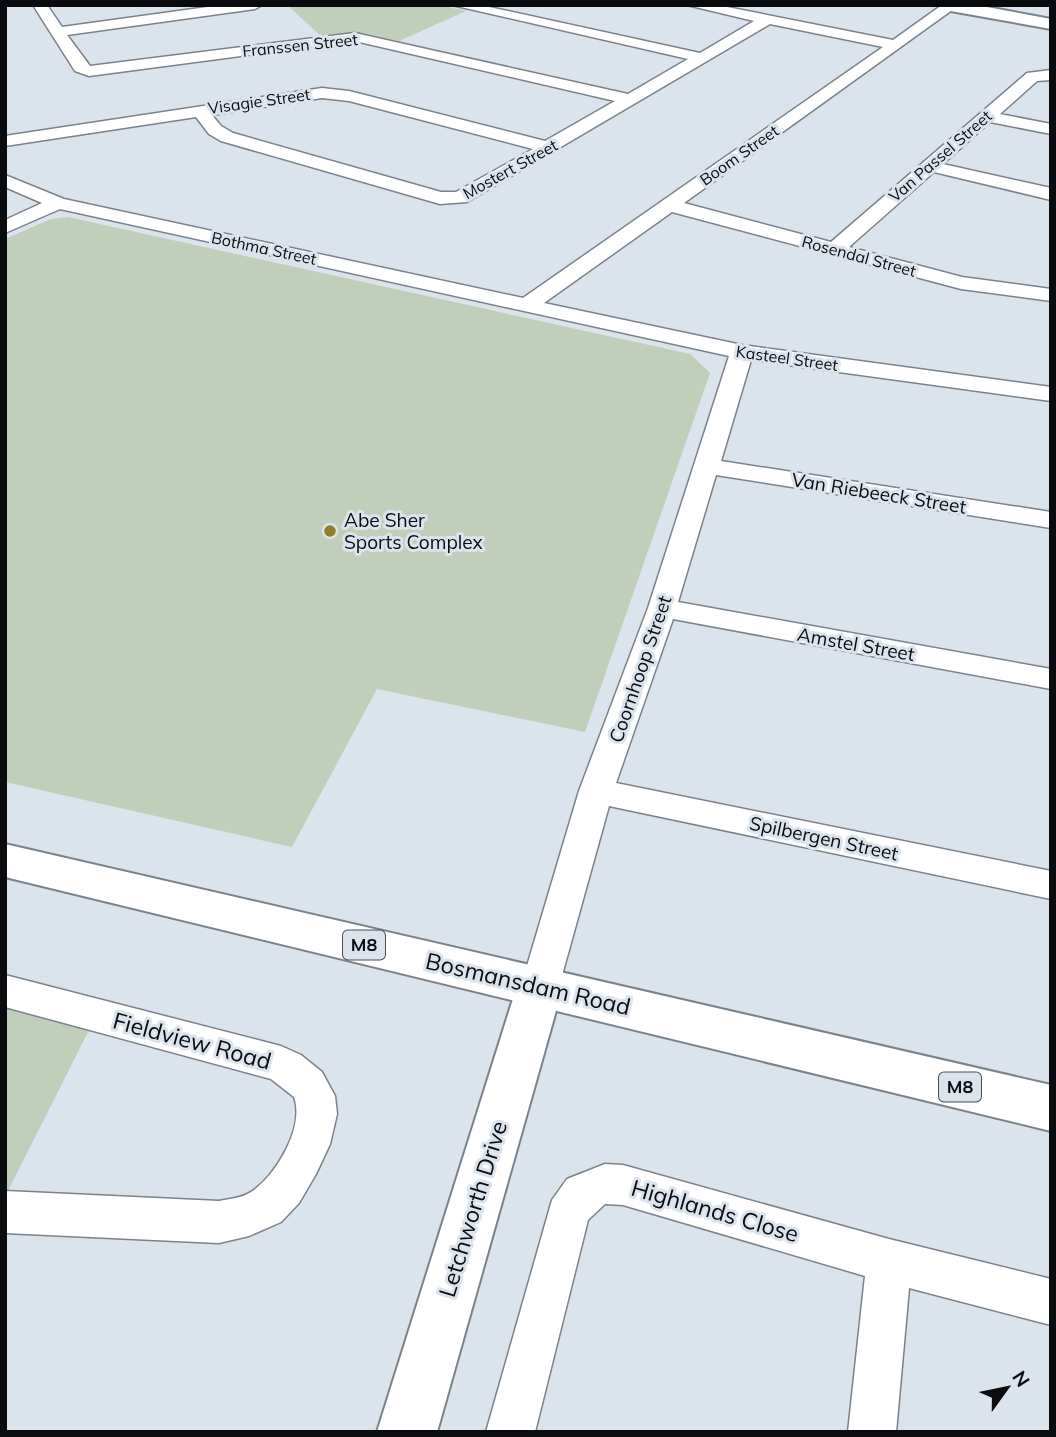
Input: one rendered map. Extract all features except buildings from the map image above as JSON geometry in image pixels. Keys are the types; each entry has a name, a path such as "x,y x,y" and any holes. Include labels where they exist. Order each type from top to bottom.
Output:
{"main road":[{"path":"971,5 1051,22"},
{"path":"949,6 1051,22"},
{"name":"Bosmansdam Road","path":"5,860 1051,1108"},
{"name":"Letchworth Drive","path":"407,1432 540,986"}],"street":[{"name":"Franssen Street","path":"40,5 81,68 93,72 355,37 632,100"},
{"path":"57,32 255,5"},
{"path":"458,5 703,58"},
{"path":"694,5 896,45"},
{"name":"Boom Street","path":"527,305 949,6"},
{"name":"Mostert Street","path":"199,110 215,130 227,137 450,199 469,195 767,20"},
{"name":"Van Passel Street","path":"835,249 1033,76 1051,75"},
{"name":"Visagie Street","path":"5,141 300,94 340,94 551,148"},
{"path":"986,116 1051,129"},
{"path":"930,166 1051,194"},
{"name":"Bothma Street","path":"5,180 58,203 527,305"},
{"path":"5,227 58,203"},
{"name":"Rosendal Street","path":"669,205 961,283 1051,295"},
{"name":"Kasteel Street","path":"527,305 743,352 1051,394"},
{"name":"Coornhoop Street","path":"540,986 596,790 662,608 743,352"},
{"name":"Van Riebeeck Street","path":"706,467 1051,520"},
{"name":"Amstel Street","path":"662,608 1051,679"},
{"name":"Spilbergen Street","path":"596,790 1051,885"},
{"name":"Fieldview Road","path":"5,991 281,1065 304,1079 313,1092 317,1118 297,1169 277,1198 266,1207 236,1219 219,1222 5,1212"},
{"name":"Highlands Close","path":"510,1432 567,1214 572,1204 589,1187 612,1183 623,1185 889,1261 1051,1302"},
{"path":"872,1432 889,1261"}],"green space":[{"path":"287,5 439,5 466,11 399,41 362,33 321,36"},
{"name":"Abe Sher Sports Complex","path":"68,217 690,354 710,373 585,732 377,689 292,847 5,782 5,239 51,219"},
{"path":"5,1000 93,1022 6,1195 5,1195"}],"place":[{"name":"Abe Sher Sports Complex","path":"330,531"}]}
